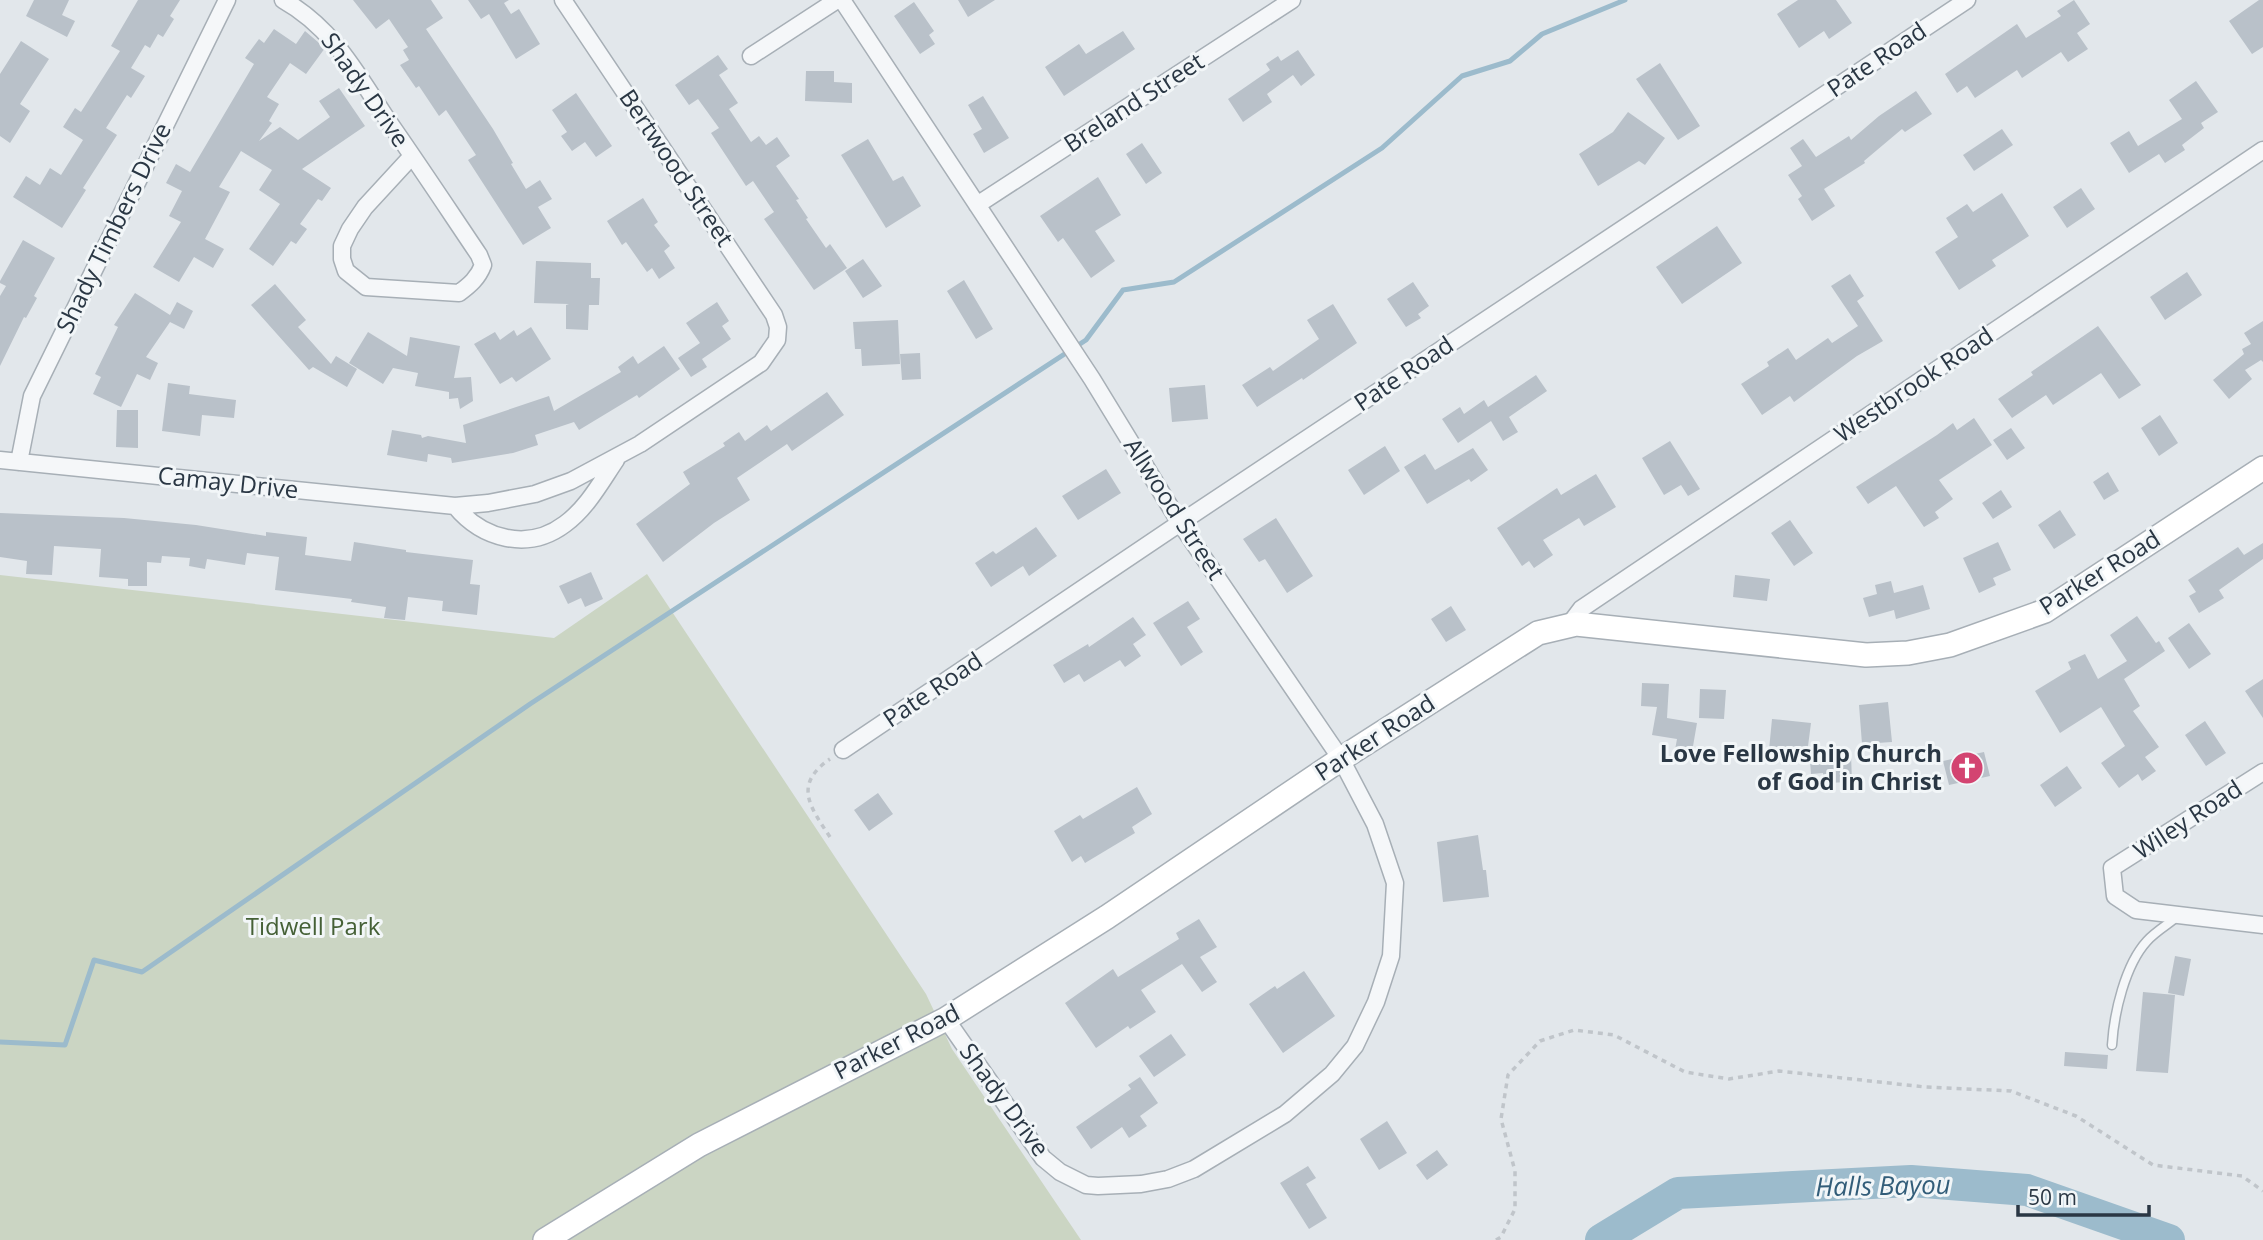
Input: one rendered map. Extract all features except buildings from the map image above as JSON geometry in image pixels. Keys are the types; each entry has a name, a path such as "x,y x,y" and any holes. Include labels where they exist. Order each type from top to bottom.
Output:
{"main road":[{"name":"Parker Road","path":"545,1240 699,1145 946,1019 1107,917 1341,759 1538,633 1575,617 1866,655 1908,653 1950,645 2045,611 2263,468"}],"street":[{"name":"Shady Timbers Drive","path":"19,462 32,396 227,0"},
{"name":"Shady Drive","path":"283,0 302,10 323,28 339,48 479,255 483,265 479,275 459,293 366,287 345,271 342,246 350,229 365,207 412,156"},
{"name":"Bertwood Street","path":"563,0 774,315 778,327 777,340"},
{"path":"751,56 839,0"},
{"name":"Allwood Street","path":"839,0 1092,379 1180,523 1341,759 1376,824 1395,883 1391,956 1376,1002 1354,1046"},
{"name":"Breland Street","path":"977,205 1292,0"},
{"name":"Pate Road","path":"844,750 1180,523 1967,0"},
{"name":"Westbrook Road","path":"1575,617 2263,150"},
{"name":"Camay Drive","path":"0,460 455,506 488,503 535,494 571,481 618,457 761,363 777,340"},
{"name":"Camay Drive","path":"455,506 468,521 490,534 513,541 539,538 565,524 586,503 618,457"},
{"name":"Wiley Road","path":"2179,915 2136,910 2115,896 2112,868 2263,772"},
{"path":"2179,915 2263,925"},
{"name":"Shady Drive","path":"946,1019 1043,1158 1075,1181 1098,1186 1141,1184 1168,1179 1194,1169 1285,1114 1332,1074 1354,1046"}],"lane":[{"path":"2112,1045 2113,1020 2130,970 2140,950 2149,939 2179,915"}],"path":[{"path":"830,837 811,809 809,782 819,767 844,750"},
{"path":"1496,1240 1501,1237 1515,1209 1515,1171 1501,1119 1508,1076 1540,1041 1574,1030 1614,1035 1685,1072 1730,1080 1779,1071 1925,1087 2011,1091 2076,1116 2153,1165 2242,1176 2263,1191"}],"green space":[{"name":"Tidwell Park","path":"647,574 926,994 952,1049 1081,1240 0,1240 0,575 554,638"}],"waterway":[{"path":"0,1042 65,1045 94,960 142,972 530,704 1086,340 1123,290 1174,282 1382,148 1462,76 1510,61 1542,34 1625,0"},
{"name":"Halls Bayou","path":"1601,1240 1678,1193 1911,1181 2027,1190 2169,1240"}],"place":[{"name":"Love Fellowship Church of God in Christ","path":"1967,768"}]}
